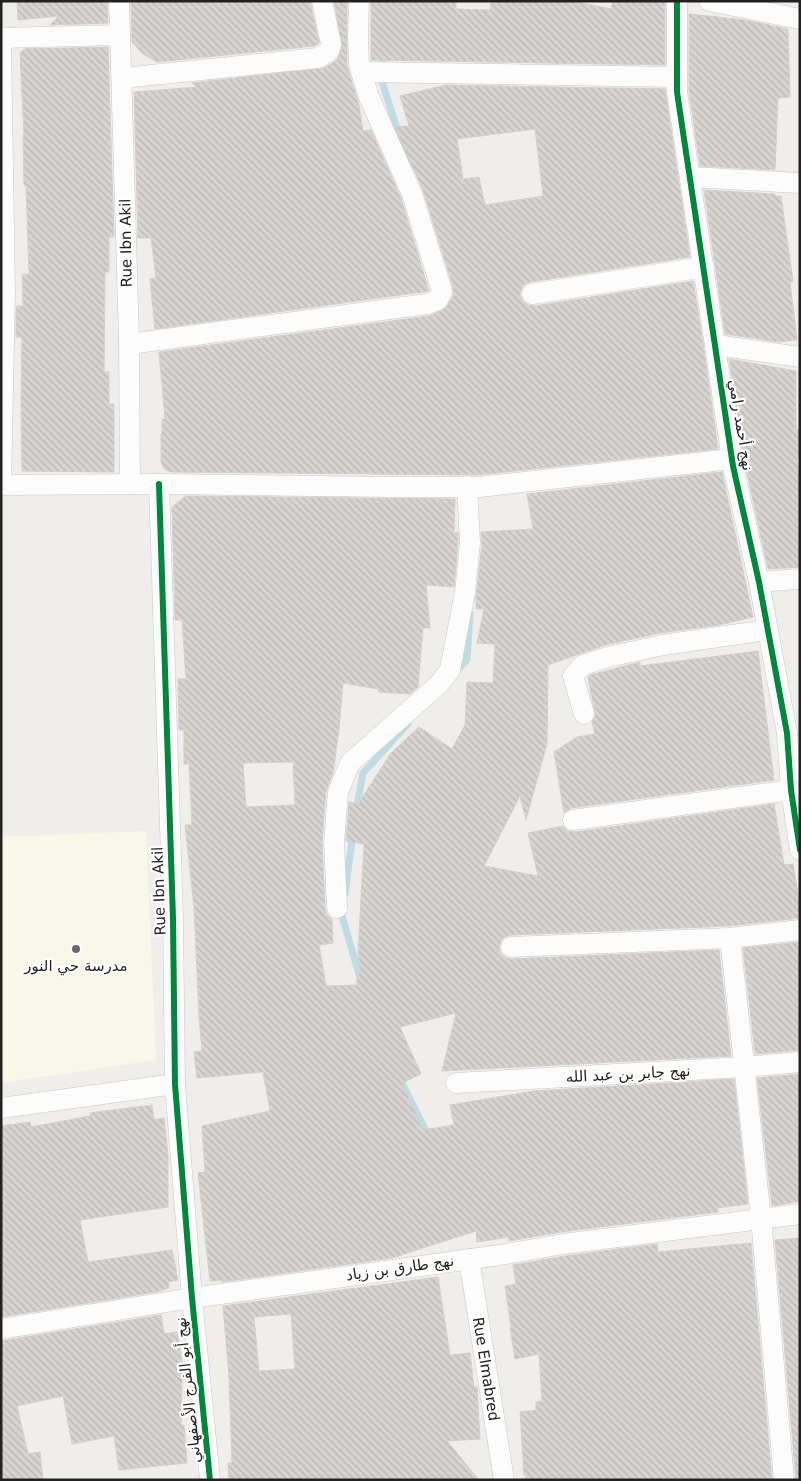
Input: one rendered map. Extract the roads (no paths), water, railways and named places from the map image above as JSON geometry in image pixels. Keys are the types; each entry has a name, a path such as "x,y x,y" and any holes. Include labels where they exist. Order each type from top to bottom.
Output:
{"street":[{"name":"Rue Ibn Akil","path":"119,1 130,484"},
{"path":"122,78 318,58 329,51 331,44 322,1"},
{"path":"128,344 427,304 438,300 442,290 412,194 369,97 360,65 358,36 359,1"},
{"name":"نهج أحمد رامي","path":"676,1 677,92 732,459 759,582 767,630 793,732 791,790 800,850"},
{"path":"709,1 800,19"},
{"path":"1,38 120,35"},
{"path":"1,43 6,293 1,485 159,484 395,488 488,486 732,459"},
{"path":"362,72 677,77"},
{"path":"690,177 800,183"},
{"path":"532,294 704,267"},
{"path":"716,345 800,357"},
{"name":"Rue Ibn Akil","path":"159,484 173,919 175,1084 192,1298"},
{"path":"337,908 334,842 338,792 350,763 439,684 450,670 465,592 470,543 467,486"},
{"path":"759,582 800,578"},
{"path":"584,714 573,676 583,665 608,657 663,645 767,630"},
{"path":"573,820 791,790"},
{"path":"511,947 730,938 800,930"},
{"path":"730,938 761,1218 784,1480"},
{"name":"نهج جابر بن عبد الله","path":"456,1083 744,1067 800,1062"},
{"path":"1,1108 175,1084"},
{"name":"نهج طارق بن زياد","path":"1,1329 192,1298 469,1259 573,1242 800,1214"},
{"name":"Rue Elmabred","path":"469,1259 504,1480"},
{"name":"نهج أبو الفرج الأصفهاني","path":"192,1298 210,1480"}],"waterway":[{"path":"384,51 381,79 409,165"},
{"path":"456,672 467,660 470,614"},
{"path":"356,812 363,773 408,724"},
{"path":"345,894 353,833"},
{"path":"343,907 342,916 361,981"},
{"path":"398,1075 429,1137"}],"place":[{"name":"مدرسة حي النور","path":"76,949"}]}
